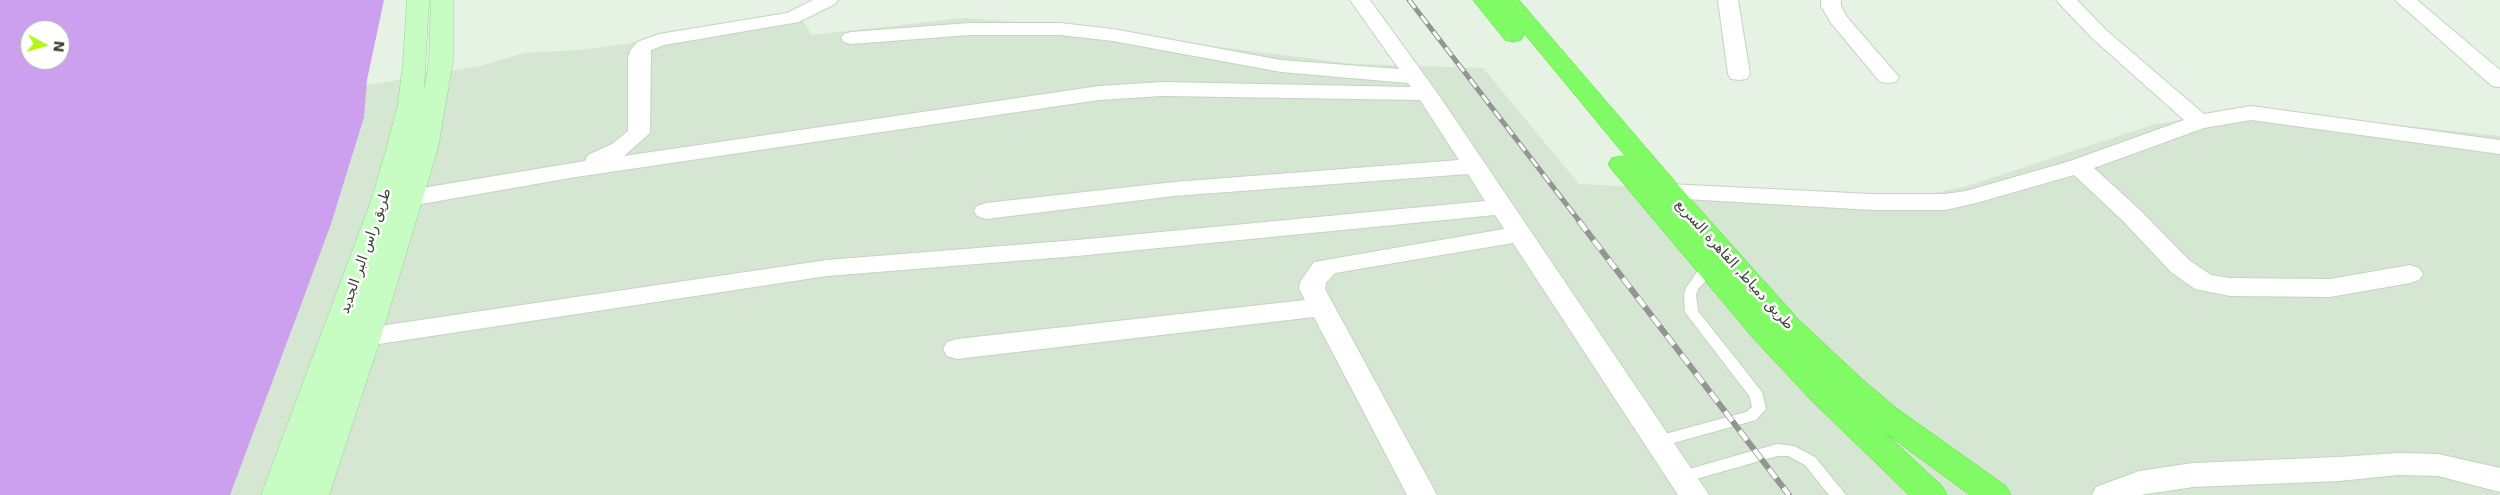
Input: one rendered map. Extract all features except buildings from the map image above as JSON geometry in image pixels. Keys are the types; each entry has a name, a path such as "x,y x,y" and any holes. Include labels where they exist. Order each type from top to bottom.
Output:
{"highway":[{"name":"طريق دمياط, القاهرة السريع","path":"1484,0 1710,270 1823,394 1930,495"},
{"name":"طريق دمياط, القاهرة السريع","path":"1507,0 1668,191 1788,326 1851,387 1923,446 1994,495"}],"main road":[{"name":"طريق راس البر الجديد","path":"278,495 384,201 399,150 410,104 415,64 418,0"},
{"name":"طريق راس البر الجديد","path":"312,495 366,337 410,198 435,102 441,61 442,0"}],"street":[{"path":"576,170 620,149 639,133 639,58 640,51 644,46 659,40 728,27 792,18 828,0"},
{"path":"1360,0 1421,85 1688,486"},
{"path":"1728,0 1739,74"},
{"path":"1831,0 1831,6 1838,19 1888,77"},
{"path":"2066,0 2099,34 2199,122"},
{"path":"2404,0 2500,81"},
{"path":"851,38 977,28 1060,29 1113,35 1281,66 1421,85"},
{"path":"2478,63 2500,62"},
{"path":"410,198 576,170 1099,92 1421,85"},
{"path":"1668,191 1872,202 1945,202 1968,198 2078,166 2199,122 2236,114 2264,114 2497,149"},
{"path":"986,211 1174,190 1475,166"},
{"path":"2078,166 2132,216 2180,266 2204,282 2215,286 2330,288 2410,274"},
{"path":"366,337 827,268 1077,248 1502,207"},
{"path":"1422,495 1312,289 1316,275 1323,268 1521,234"},
{"path":"957,349 1322,307"},
{"path":"2107,495 2139,483 2193,475 2339,469 2398,464 2438,466 2500,480"}],"lane":[{"path":"1659,441 1751,416 1759,409 1757,396 1692,312 1690,304 1692,288 1702,275 1710,270"},
{"path":"1688,486 1777,450 1789,450 1800,454 1810,461 1838,495"}],"shaded area":[{"path":"0,0 384,0 367,80 364,117 331,224 230,495 0,495"},
{"path":"795,9 812,35 964,18 1112,29 1171,41 1354,64 1483,68 1579,184 1699,190 1921,196 1967,186 2152,125 2244,108 2500,136 2500,495 0,495 0,148 480,66 525,53 579,50 626,44 688,30 788,14"}],"railway":[{"path":"1409,0 1580,222"},
{"path":"1579,221 1789,495"}]}
